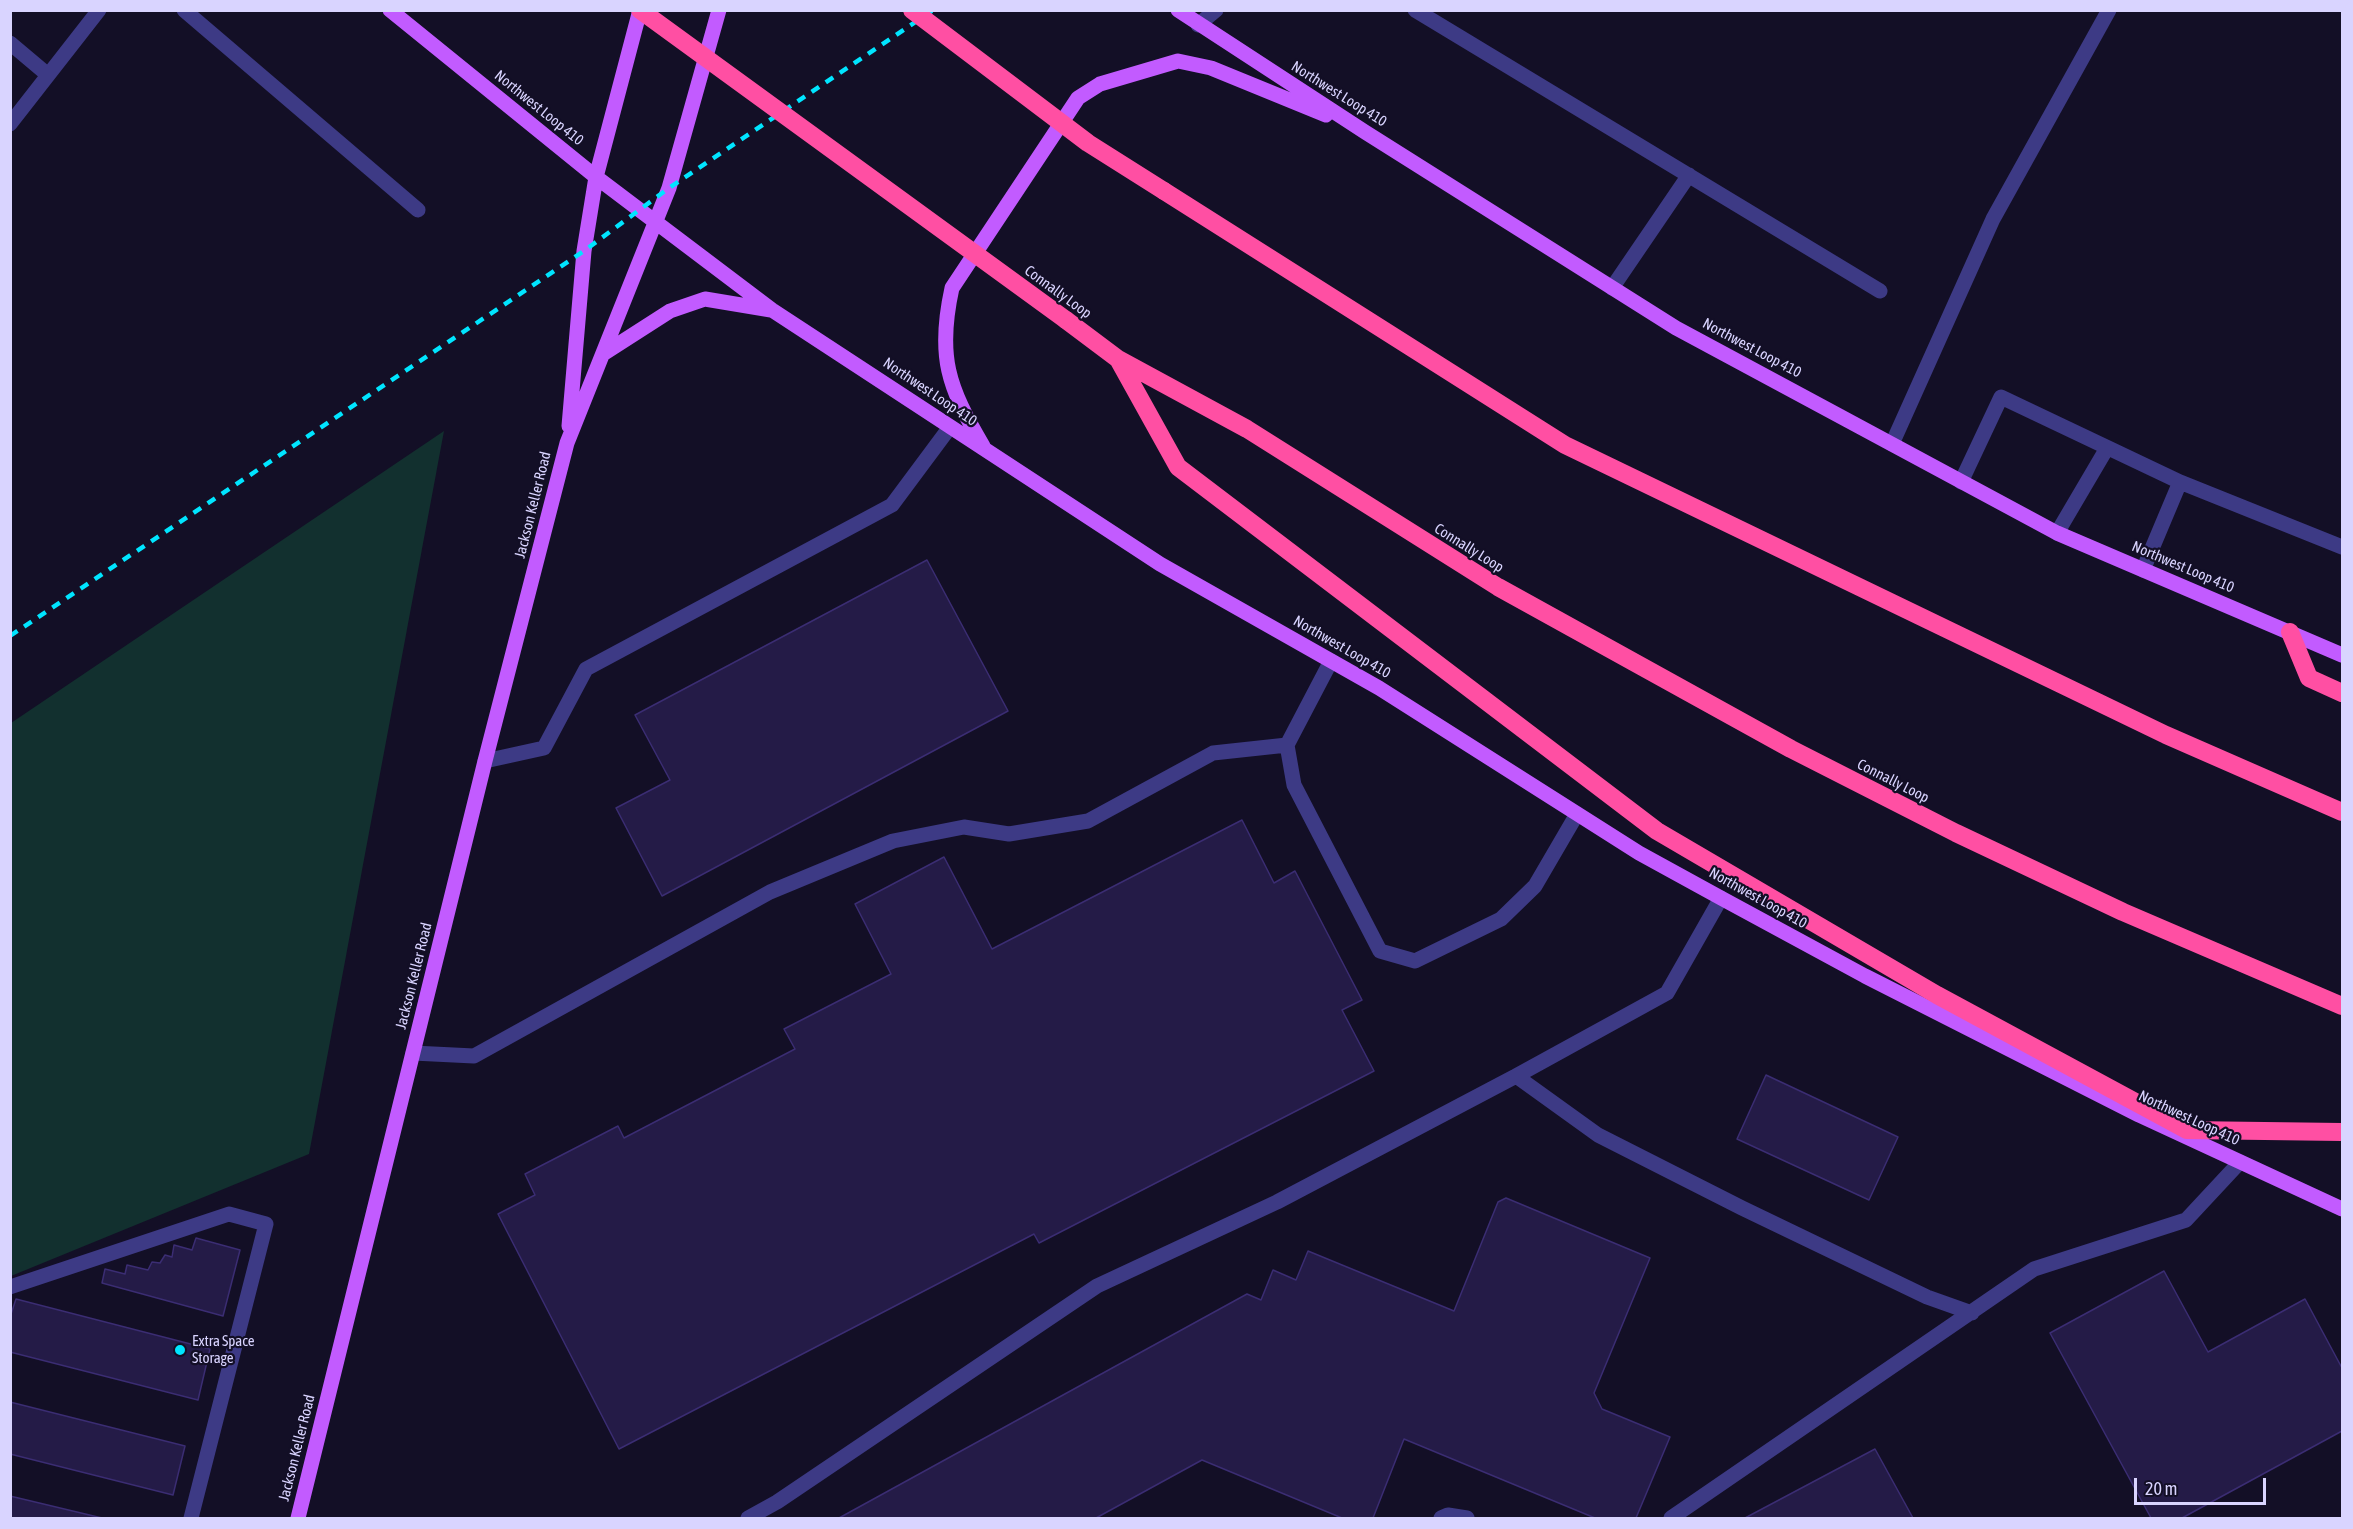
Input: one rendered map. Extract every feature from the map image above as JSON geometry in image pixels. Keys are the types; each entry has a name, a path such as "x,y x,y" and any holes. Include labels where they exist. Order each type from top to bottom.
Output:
{"highway":[{"name":"Connally Loop","path":"640,10 1118,359 1247,429 1498,587 1791,749 1956,833 2124,912 2343,1006"},
{"path":"912,10 1088,143 1565,445 2155,730 2343,812"},
{"path":"1118,359 1178,467 1657,831 1937,995 2187,1130 2343,1132"},
{"path":"2290,632 2309,678 2343,693"}],"main road":[{"name":"Northwest Loop 410","path":"390,10 596,177 772,310 1160,564 1379,688 1639,853 1875,982 2139,1115 2343,1209"},
{"name":"Jackson Keller Road","path":"567,443 584,251 596,177 640,10"},
{"name":"Jackson Keller Road","path":"298,1518 567,443 669,188 718,10"},
{"name":"Northwest Loop 410","path":"1178,10 1365,132 1676,328 2057,533 2343,655"},
{"path":"985,450 960,407 945,359 945,320 952,288 1078,98 1100,84 1178,61 1211,68 1365,132"},
{"path":"603,354 670,311 705,299 772,310"}],"lane":[{"path":"10,124 99,10"},
{"path":"184,10 418,210"},
{"path":"1198,25 1216,10"},
{"path":"1415,10 1880,291"},
{"path":"1892,444 1993,219 2109,10"},
{"path":"10,43 48,75"},
{"path":"1612,288 1689,175"},
{"path":"1961,482 2001,397 2180,482 2343,547"},
{"path":"486,760 544,747 586,669 892,505 950,427"},
{"path":"2057,533 2107,448"},
{"path":"2143,570 2180,482"},
{"path":"1332,661 1287,745 1293,785 1380,951 1415,961 1501,918 1535,886 1577,813"},
{"path":"413,1053 474,1056 770,892 893,841 964,827 1009,834 1088,821 1213,753 1287,745"},
{"path":"748,1518 777,1502 1096,1286 1277,1202 1516,1076 1667,993 1721,898"},
{"path":"1516,1076 1598,1135 1742,1208 1927,1297 1972,1312"},
{"path":"1671,1518 2034,1269 2186,1220 2240,1161"},
{"path":"10,1287 229,1214 266,1224 191,1518"},
{"path":"1441,1518 1448,1515 1467,1518"}],"green space":[{"path":"444,431 309,1154 11,1276 11,723"}],"building":[{"path":"927,560 1008,711 662,896 616,808 670,780 635,715"},
{"path":"1242,820 1274,883 1295,871 1362,1000 1342,1010 1374,1071 1039,1243 1034,1234 619,1449 498,1214 535,1195 525,1174 618,1126 624,1138 795,1049 784,1029 891,974 855,904 944,857 992,949"},
{"path":"1766,1075 1898,1137 1869,1200 1737,1139"},
{"path":"1506,1198 1650,1258 1594,1393 1602,1409 1670,1437 1636,1518 1595,1518 1404,1439 1373,1518 1342,1518 1202,1460 1096,1518 839,1518 1247,1294 1261,1300 1273,1270 1296,1280 1308,1251 1454,1311 1498,1202"},
{"path":"196,1238 240,1250 223,1316 102,1283 105,1269 125,1274 127,1265 148,1270 152,1262 160,1263 165,1255 172,1257 174,1245 192,1250"},
{"path":"2164,1271 2208,1352 2305,1299 2342,1368 2342,1431 2182,1518 2151,1518 2050,1333"},
{"path":"16,1299 210,1349 198,1400 10,1352 10,1317"},
{"path":"10,1402 185,1446 173,1495 10,1454"},
{"path":"1875,1449 1913,1518 1745,1518"},
{"path":"10,1496 102,1518 10,1518"}],"railway":[{"path":"10,636 584,251 669,188 933,10"}],"place":[{"name":"Extra Space Storage","path":"180,1350"}]}
